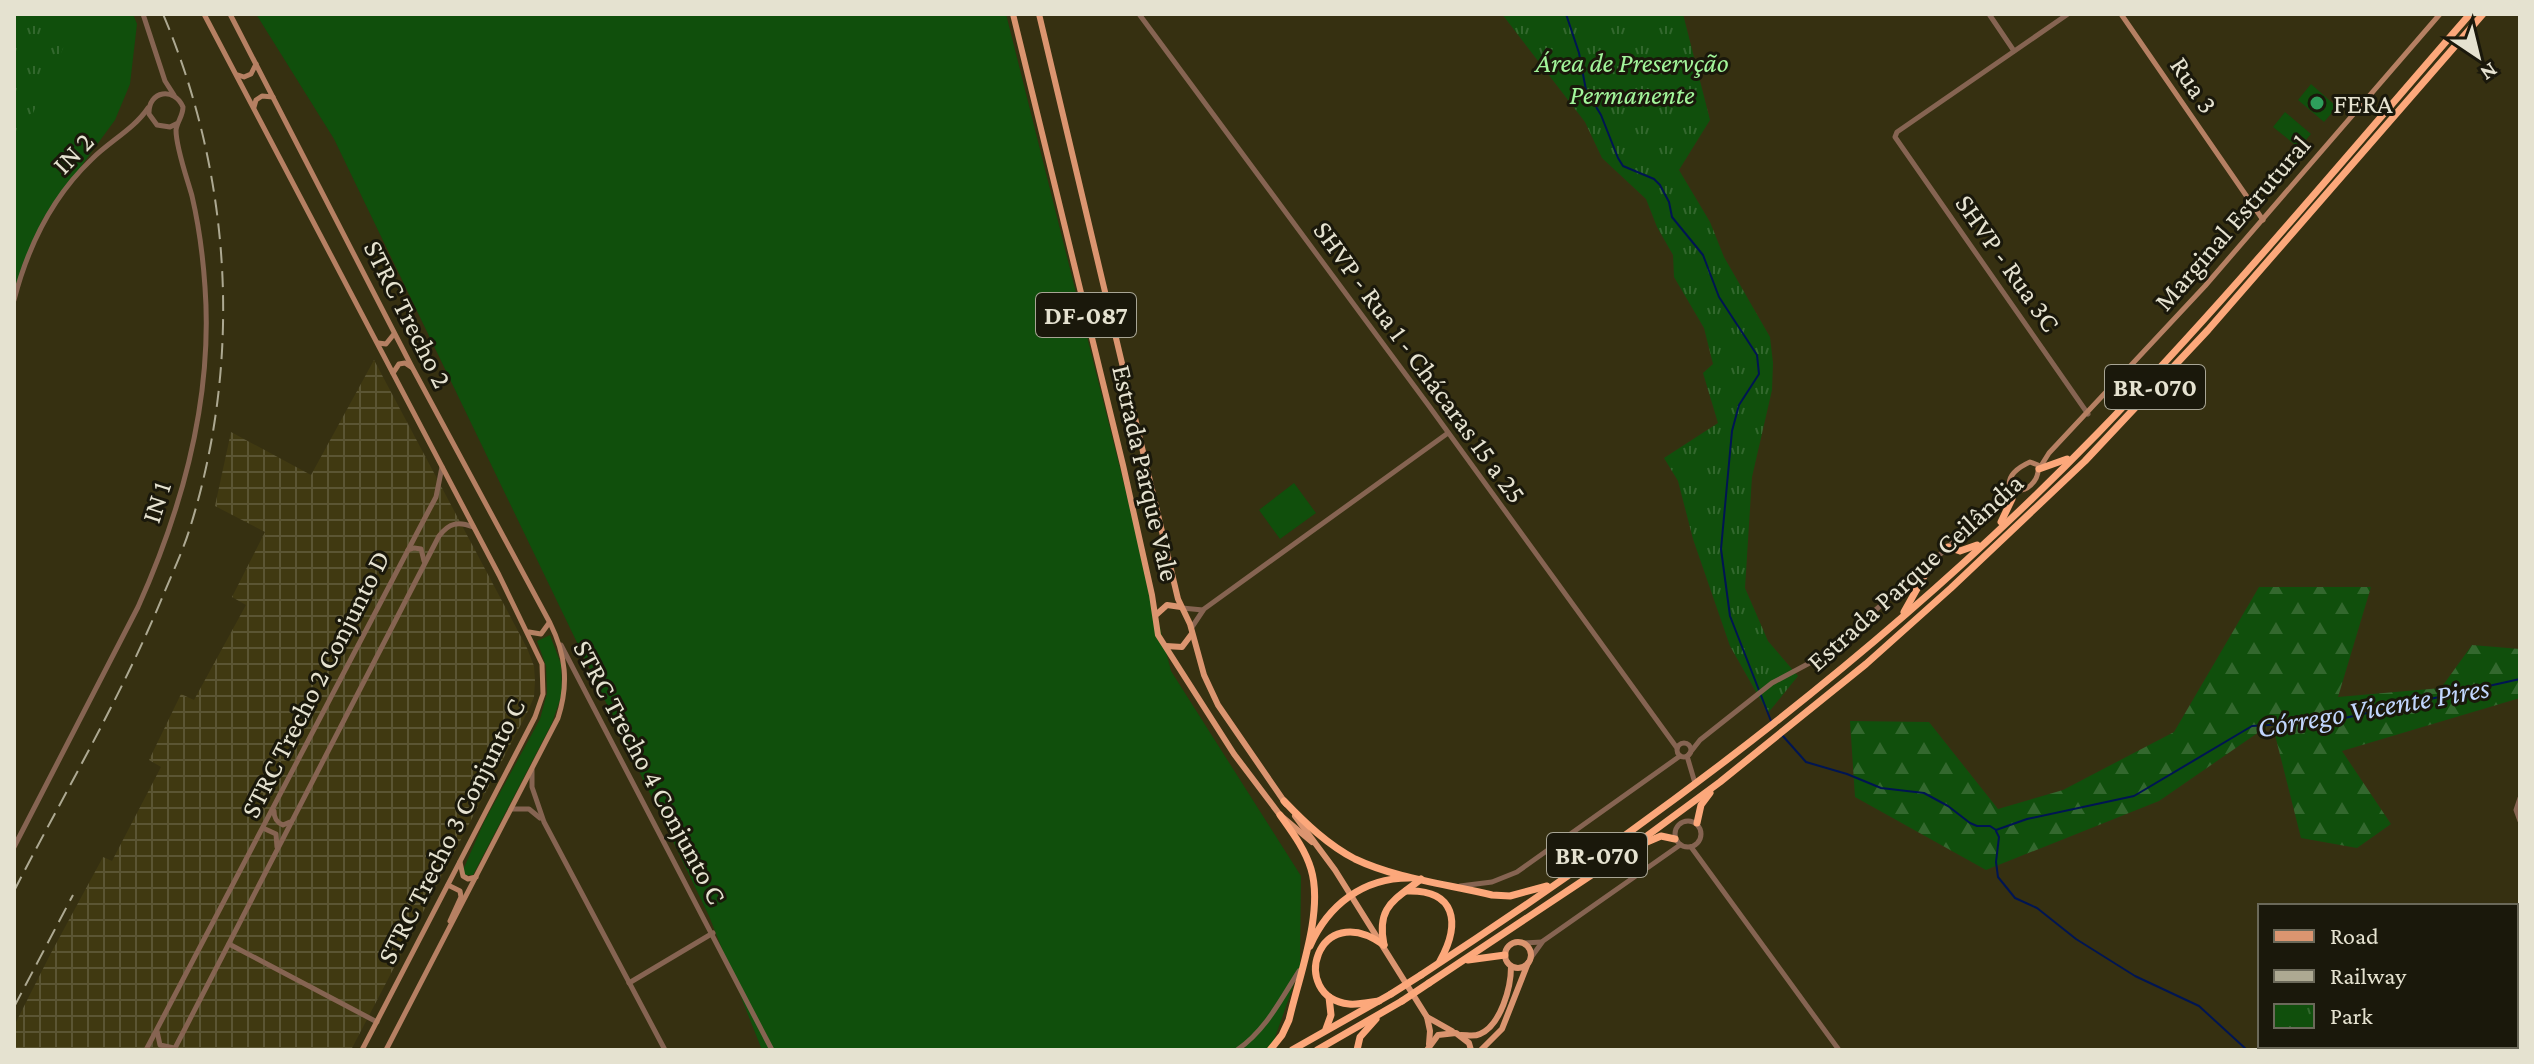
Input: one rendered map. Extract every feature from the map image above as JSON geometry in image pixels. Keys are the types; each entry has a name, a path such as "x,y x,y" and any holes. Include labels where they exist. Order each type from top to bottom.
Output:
{"highway":[{"name":"Estrada Parque Ceilândia","path":"1292,1050 1391,994 1564,880 1769,728 1848,665 2076,454 2201,324 2470,14"},
{"name":"Estrada Parque Ceilândia","path":"1317,1050 1402,1001 1617,858 1720,782 1876,655 2085,461 2208,330 2483,14"},
{"path":"2037,467 2076,454"},
{"path":"1948,547 1960,551 1972,548 1992,535 2009,508 2012,490"},
{"path":"1899,619 1932,562"},
{"path":"1697,823 1701,805 1720,782"},
{"path":"1284,801 1313,830 1351,856 1421,879 1510,896 1536,891 1564,880"},
{"path":"1270,1050 1289,1020 1313,923 1315,889 1305,852 1280,815"},
{"path":"1617,858 1661,836 1678,842"},
{"path":"1384,945 1382,918 1387,907 1395,897 1421,879"},
{"path":"1300,970 1319,928 1351,894 1382,881 1421,879"},
{"path":"1406,891 1437,895 1448,907 1452,937 1439,963"},
{"path":"1325,1031 1331,1015 1329,997 1319,984 1314,969 1316,955 1332,936 1351,931 1371,936 1384,945"},
{"path":"1462,962 1505,955"},
{"path":"1329,997 1352,1005 1379,1001"},
{"path":"1357,1050 1360,1037 1386,1010"}],"main road":[{"name":"STRC Trecho 2","path":"204,14 473,527"},
{"name":"STRC Trecho 2","path":"230,14 412,367 551,627"},
{"name":"Estrada Parque Vale","path":"1013,14 1123,465 1155,616"},
{"name":"Estrada Parque Vale","path":"1039,14 1181,608"},
{"name":"Rua 3","path":"2121,14 2263,220"},
{"name":"Marginal Estrutural","path":"2037,467 2263,220 2440,14"},
{"path":"237,75 244,77 251,74 256,64"},
{"path":"254,107 256,100 262,96 274,97"},
{"path":"377,342 391,342 395,333"},
{"path":"394,377 393,371 399,364 408,363 412,367"},
{"path":"2026,463 2037,467 2032,485 2021,491 2012,490 2009,481 2017,469 2026,463"},
{"name":"STRC Trecho 3 Conjunto C","path":"362,1050 535,717 543,694 542,664 529,632 473,527"},
{"path":"1155,616 1165,606 1181,608"},
{"name":"DF-087","path":"1181,608 1218,705 1384,945 1427,1017 1430,1031 1428,1047"},
{"name":"DF-087","path":"1155,616 1158,635 1221,736 1280,815 1321,850"},
{"path":"529,632 541,634 551,627"},
{"name":"STRC Trecho 3 Conjunto C","path":"386,1050 558,718 567,679 551,627"},
{"path":"1166,646 1182,647 1191,631"},
{"path":"460,861 463,876 470,879 476,877"},
{"path":"448,885 460,891 461,897 449,930"},
{"path":"1427,1017 1459,1034 1476,1036 1494,1024 1507,992 1511,967 1505,955 1510,944 1522,943 1528,947 1529,961 1502,1029 1481,1050"},
{"path":"1511,967 1520,968 1529,961"},
{"path":"1459,1034 1471,1050"},
{"name":"DF-087","path":"1428,1047 1438,1035 1459,1034"}],"street":[{"path":"143,14 162,74 183,107 178,123 161,127"},
{"name":"SHVP - Rua 1 - Chácaras 15 a 25","path":"1139,14 1667,735 1681,744"},
{"path":"1989,14 2014,51 2068,14"},
{"name":"SHVP - Rua 3C","path":"2014,51 1897,132 1895,137 2088,414"},
{"path":"153,122 148,107 162,85 162,74"},
{"path":"154,98 163,93 174,95"},
{"name":"IN 2","path":"14,300 32,244 62,193 90,161 130,128 148,107"},
{"path":"130,128 153,122 178,139"},
{"name":"IN 1","path":"14,847 138,607 159,558 190,461 200,396 205,289 193,204 178,139 178,123"},
{"path":"1191,631 1204,609 1448,433"},
{"name":"STRC Trecho 2 Conjunto D","path":"146,1050 436,497 442,467"},
{"path":"1450,886 1480,884 1517,872 1685,755 1772,683 1812,664 2012,490"},
{"path":"157,1030 160,1045 174,1049 423,566 445,529 458,522 473,527"},
{"path":"406,552 421,549 423,566"},
{"path":"1181,608 1204,609"},
{"name":"STRC Trecho 4 Conjunto C","path":"551,627 772,1050"},
{"path":"1681,744 1700,740"},
{"path":"1681,744 1690,748 1685,755"},
{"path":"1681,744 1695,783"},
{"path":"532,770 532,787 544,822 665,1050"},
{"path":"2520,798 2516,810 2520,821"},
{"path":"275,806 274,818 278,823 283,825 293,818"},
{"path":"511,809 529,809 544,822"},
{"path":"1678,842 1675,830 1680,823 1689,820 1697,823 1702,830 1701,839 1691,847"},
{"path":"263,828 277,836 276,852"},
{"path":"1678,842 1691,847 1839,1050"},
{"path":"1529,961 1543,941 1678,842"},
{"path":"629,983 713,933"},
{"path":"1522,943 1543,941"},
{"path":"228,944 377,1022"},
{"path":"1237,1050 1253,1037 1272,1014 1300,970"}],"shaded area":[{"path":"374,360 527,648 534,666 535,681 534,697 528,711 351,1050 14,1050 14,1026 51,953 103,857 112,861 161,767 149,760 181,694 194,700 246,605 232,597 265,532 215,506 231,432 311,475"}],"green space":[{"path":"14,14 133,14 137,24 130,84 115,120 42,220 14,299"},
{"path":"79,14 14,154 14,15"},
{"path":"256,14 1006,14 1171,671 1301,876 1300,967 1272,1046 1264,1050 762,1050 709,916 334,139"},
{"name":"Área de Preservção Permanente","path":"1502,14 1683,14 1710,120 1679,170 1770,337 1772,390 1752,477 1745,588 1768,641 1798,676 1768,713 1730,646 1693,539 1678,481 1664,458 1718,423 1703,373 1713,364 1704,328 1674,277 1673,255 1646,199 1602,158 1585,122"},
{"name":"FERA","path":"2311,84 2337,107 2324,122 2298,100"},
{"path":"2285,112 2311,134 2299,148 2273,127"},
{"path":"1294,483 1316,513 1280,539 1259,510"},
{"path":"2259,587 2371,587 2338,697 2441,688 2472,645 2520,649 2520,698 2342,751 2391,824 2357,848 2301,838 2272,723 2159,801 1986,870 1855,797 1850,721 1929,722 1998,809 2063,790 2174,732"},
{"path":"550,635 561,664 562,694 552,723 473,875 465,875 463,870 484,822 540,719 547,693 546,666 537,641"}],"waterway":[{"name":"Córrego Vicente Pires","path":"1566,14 1579,53 1586,90 1601,115 1618,158 1623,166 1654,179 1660,185 1669,202 1672,217 1703,255 1719,297 1757,355 1759,374 1739,405 1732,431 1721,549 1730,616 1771,721"},
{"name":"Córrego Vicente Pires","path":"1782,735 1806,762 1881,788 1924,793 1970,823 1996,830 2027,819 2134,796 2252,726 2331,721 2520,679"},
{"path":"1996,831 1999,837 1998,877 2015,898 2037,908 2076,939 2135,976 2199,1006 2247,1050"}],"railway":[{"path":"14,891 146,636 189,531 206,467 217,401 223,336 222,270 216,204 204,140 186,76 163,14"},
{"path":"14,1007 73,895"}],"place":[{"name":"FERA","path":"2317,103"}]}
